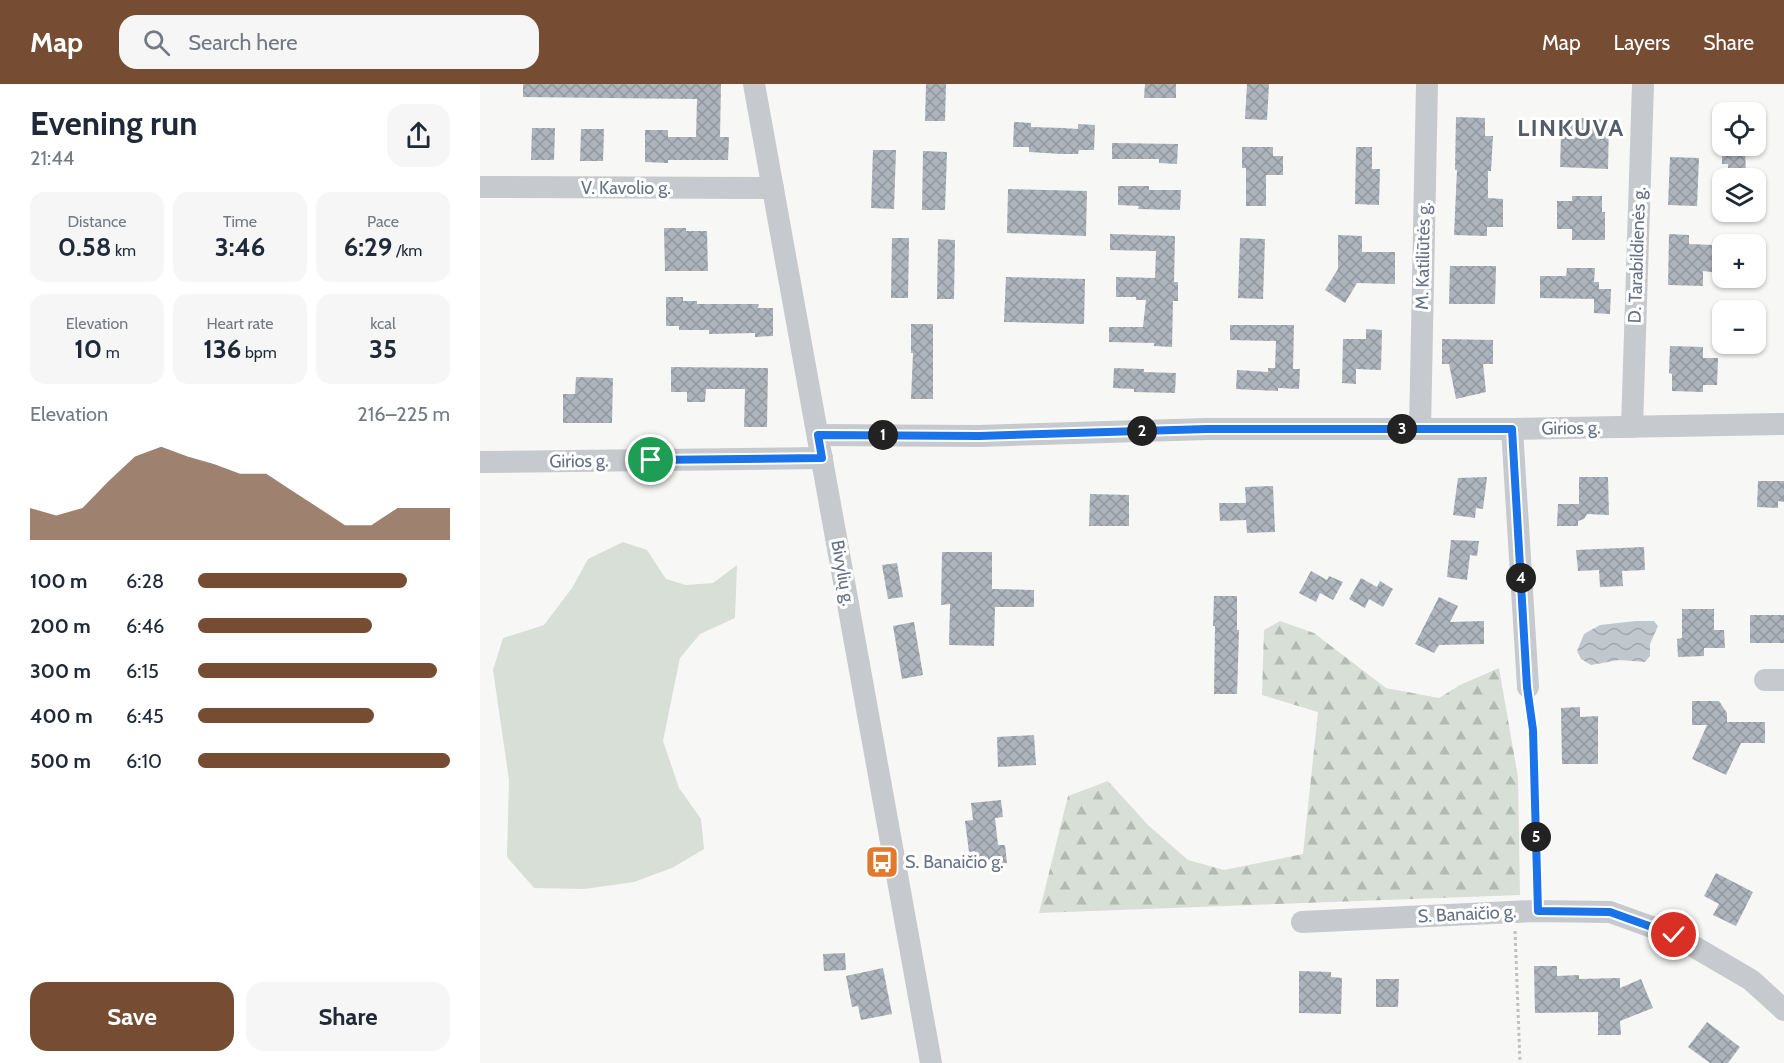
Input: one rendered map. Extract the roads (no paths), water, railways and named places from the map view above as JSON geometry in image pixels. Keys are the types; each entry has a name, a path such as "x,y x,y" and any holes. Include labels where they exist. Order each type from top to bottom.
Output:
{"street":[{"name":"Bivylių g.","path":"754,84 932,1063"},
{"name":"M. Katiliūtės g.","path":"1419,429 1427,84"},
{"name":"D. Tarabildienės g.","path":"1632,427 1643,84"},
{"name":"V. Kavolio g.","path":"480,187 773,188"},
{"name":"Girios g.","path":"818,435 979,436 1207,429 1512,429 1784,424"},
{"path":"1512,429 1527,687"},
{"name":"Girios g.","path":"480,462 822,458"},
{"name":"S. Banaičio g.","path":"1302,922 1538,911 1610,912 1674,935 1751,980 1784,1010"}],"water":[{"path":"1654,621 1658,626 1650,644 1650,656 1645,662 1619,660 1591,665 1581,659 1577,651 1584,634 1600,625"}],"place":[{"name":"S. Banaičio g.","path":"882,862"}],"district":[{"name":"LINKUVA","path":"1571,127"}]}
